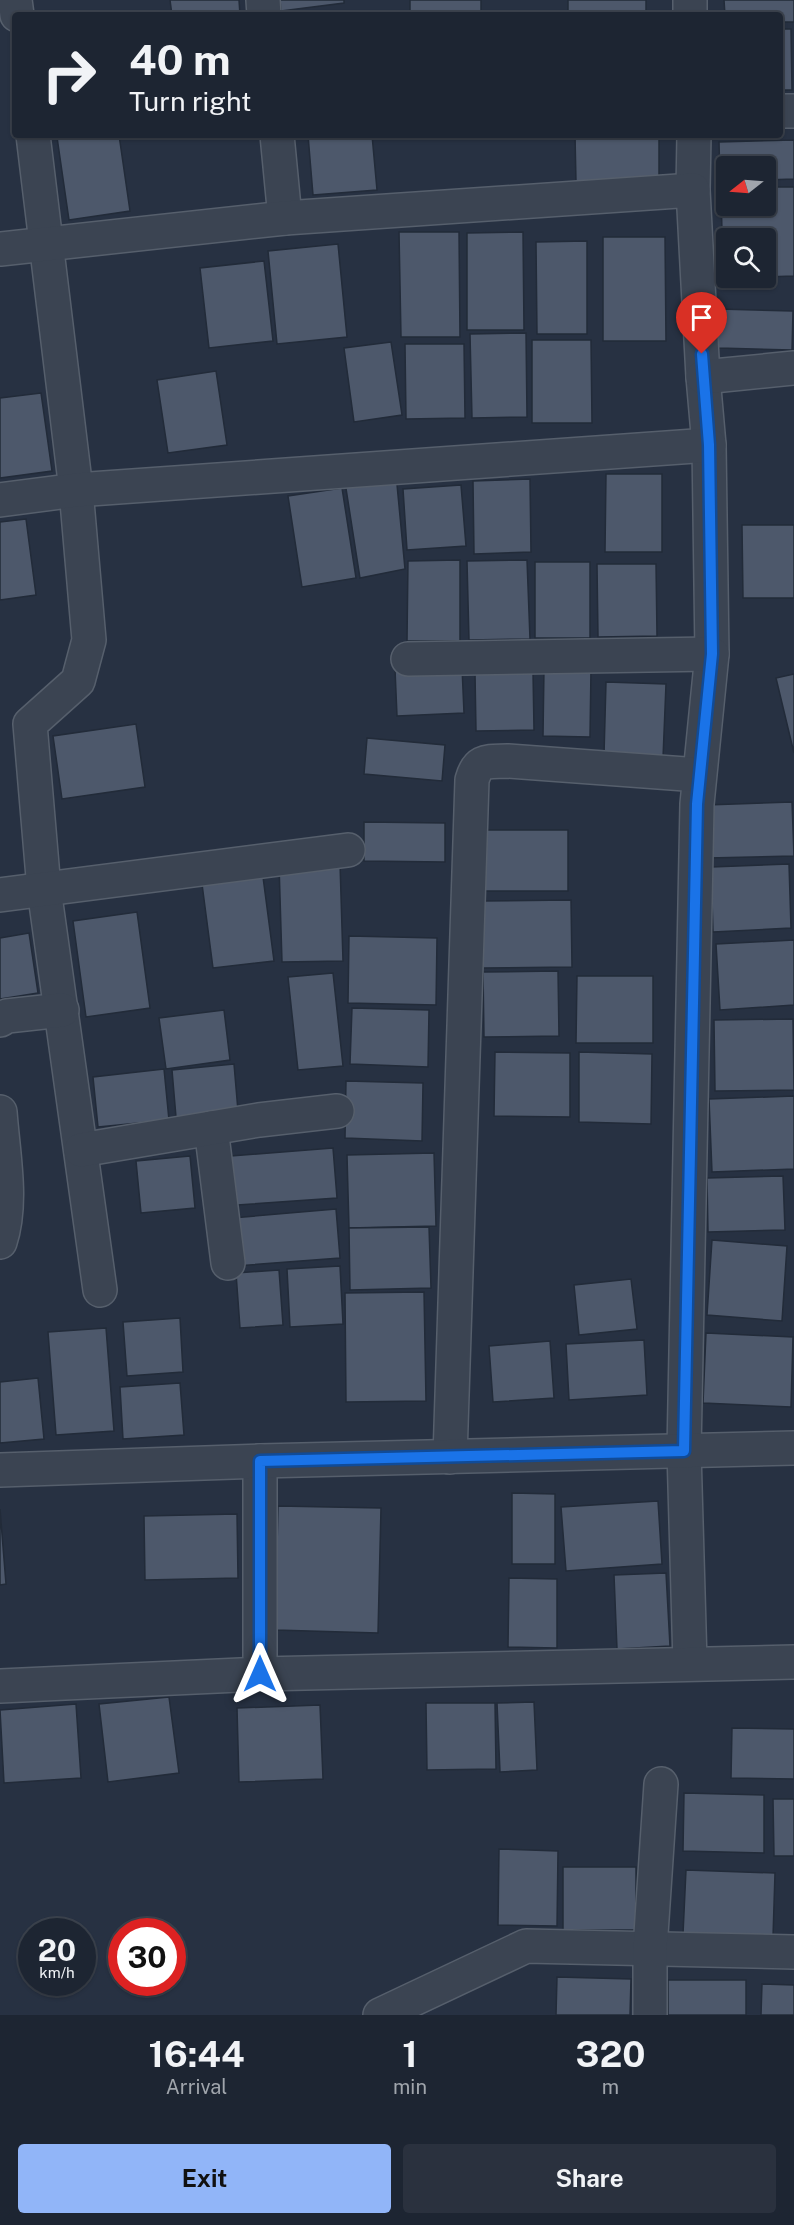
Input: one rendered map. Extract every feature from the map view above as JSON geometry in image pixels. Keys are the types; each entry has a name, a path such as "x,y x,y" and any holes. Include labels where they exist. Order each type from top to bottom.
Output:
{"street":[{"path":"33,138 48,243 76,490 89,640 78,681 30,724 44,889 100,1290"},
{"path":"276,138 285,218"},
{"path":"690,1663 684,1451 697,816 712,654 709,445 693,190 694,138"},
{"path":"0,249 285,218 693,190"},
{"path":"704,377 794,368"},
{"path":"0,500 76,490 709,445"},
{"path":"408,659 712,654"},
{"path":"450,1457 472,780 475,770 484,762 508,761 699,775"},
{"path":"0,894 348,849"},
{"path":"0,1020 7,1016 62,1010"},
{"path":"81,1150 211,1128 337,1111"},
{"path":"0,1112 6,1191 4,1229 0,1242"},
{"path":"211,1128 228,1263"},
{"path":"0,1470 794,1448"},
{"path":"260,1461 260,1674"},
{"path":"0,1686 260,1674 794,1662"},
{"path":"650,2015 650,1949 661,1784"},
{"path":"380,2015 417,2007 526,1946 794,1952"}],"building":[{"path":"170,0 239,0 240,12 172,12"},
{"path":"280,0 344,0 344,3 281,11"},
{"path":"410,0 481,0 481,12 410,12"},
{"path":"568,0 646,0 646,12 568,12"},
{"path":"724,0 794,0 794,22 783,22 783,12 725,12"},
{"path":"783,29 791,29 792,90 783,90"},
{"path":"57,138 119,138 130,211 69,220"},
{"path":"308,138 372,138 377,190 313,195"},
{"path":"575,138 659,138 659,182 576,182"},
{"path":"794,140 794,179 776,180 776,156 719,156 719,142"},
{"path":"776,187 794,187 794,276 776,277 776,228 722,228 722,216 776,216"},
{"path":"399,232 459,232 460,337 401,337"},
{"path":"523,232 524,330 467,330 467,233"},
{"path":"603,237 665,237 666,341 603,341"},
{"path":"587,241 587,334 537,334 536,242"},
{"path":"338,244 347,337 277,344 268,251"},
{"path":"264,261 273,341 209,348 200,268"},
{"path":"718,309 793,311 792,350 718,348"},
{"path":"526,333 527,417 472,418 470,334"},
{"path":"532,340 591,340 592,423 532,423"},
{"path":"391,342 402,415 354,422 344,348"},
{"path":"405,344 464,344 465,418 406,419"},
{"path":"216,371 227,445 168,453 157,380"},
{"path":"41,393 52,471 0,478 0,398"},
{"path":"396,474 405,569 360,578 345,482"},
{"path":"606,474 662,474 662,552 605,552"},
{"path":"530,479 531,552 474,554 473,481"},
{"path":"461,485 466,546 407,550 403,489"},
{"path":"342,488 356,578 302,587 288,496"},
{"path":"26,519 36,595 0,600 0,522"},
{"path":"742,525 794,525 794,598 743,598"},
{"path":"460,560 460,641 407,641 408,561"},
{"path":"527,560 530,639 469,640 467,561"},
{"path":"535,562 590,562 590,638 535,638"},
{"path":"597,564 656,564 657,636 598,637"},
{"path":"462,667 464,713 397,716 395,669"},
{"path":"544,668 591,669 590,737 543,736"},
{"path":"533,672 534,730 476,731 475,673"},
{"path":"794,674 794,753 776,678"},
{"path":"606,682 666,684 663,758 604,755"},
{"path":"136,724 145,787 62,799 53,736"},
{"path":"367,738 445,745 442,781 364,774"},
{"path":"792,802 794,856 707,858 706,805"},
{"path":"364,822 445,823 445,862 364,861"},
{"path":"482,830 568,830 568,891 482,891"},
{"path":"340,863 343,961 282,962 279,864"},
{"path":"789,864 791,928 713,932 711,867"},
{"path":"263,877 274,961 213,968 202,884"},
{"path":"571,900 572,967 483,968 482,901"},
{"path":"137,912 150,1008 86,1017 73,921"},
{"path":"29,933 38,993 0,999 0,938"},
{"path":"349,936 437,938 436,1005 348,1003"},
{"path":"794,940 794,1005 720,1010 716,944"},
{"path":"558,971 559,1036 484,1037 483,972"},
{"path":"333,973 343,1066 298,1070 288,977"},
{"path":"577,976 653,976 653,1043 576,1043"},
{"path":"352,1008 429,1010 428,1067 350,1064"},
{"path":"224,1010 230,1060 166,1069 159,1018"},
{"path":"793,1019 794,1090 715,1091 714,1020"},
{"path":"495,1052 570,1053 570,1117 494,1116"},
{"path":"579,1052 652,1054 651,1124 579,1122"},
{"path":"234,1064 238,1111 176,1117 172,1070"},
{"path":"164,1069 169,1120 98,1127 93,1077"},
{"path":"346,1081 423,1083 422,1141 345,1138"},
{"path":"794,1096 794,1169 712,1172 709,1099"},
{"path":"333,1148 337,1198 222,1206 218,1157"},
{"path":"434,1153 436,1226 349,1228 347,1155"},
{"path":"190,1156 195,1208 141,1213 136,1161"},
{"path":"783,1176 785,1230 708,1232 707,1178"},
{"path":"336,1209 340,1258 236,1266 232,1218"},
{"path":"429,1227 431,1288 350,1290 349,1228"},
{"path":"712,1240 787,1246 782,1321 707,1315"},
{"path":"340,1266 343,1324 290,1327 287,1269"},
{"path":"279,1270 283,1325 240,1328 236,1273"},
{"path":"631,1279 637,1329 579,1335 574,1285"},
{"path":"424,1292 426,1401 346,1402 345,1293"},
{"path":"180,1318 183,1372 127,1376 123,1322"},
{"path":"106,1328 114,1431 56,1435 48,1332"},
{"path":"706,1333 793,1337 791,1407 703,1403"},
{"path":"644,1340 647,1395 569,1400 566,1344"},
{"path":"550,1341 554,1398 493,1402 489,1346"},
{"path":"38,1378 44,1439 0,1443 0,1382"},
{"path":"180,1383 184,1435 123,1439 120,1387"},
{"path":"512,1493 555,1494 555,1564 512,1564"},
{"path":"658,1501 662,1564 566,1571 561,1507"},
{"path":"278,1506 381,1508 378,1633 275,1630"},
{"path":"0,1509 6,1584 0,1585"},
{"path":"237,1514 238,1578 145,1580 144,1516"},
{"path":"666,1573 670,1646 617,1649 614,1575"},
{"path":"509,1578 557,1579 557,1648 508,1647"},
{"path":"169,1697 179,1773 108,1782 99,1704"},
{"path":"534,1702 537,1770 500,1772 497,1703"},
{"path":"426,1703 495,1703 496,1769 427,1770"},
{"path":"76,1704 81,1778 4,1783 0,1710"},
{"path":"320,1705 323,1779 239,1782 237,1708"},
{"path":"732,1728 794,1729 794,1779 731,1778"},
{"path":"684,1793 764,1795 764,1853 683,1851"},
{"path":"773,1799 794,1799 794,1856 774,1856"},
{"path":"499,1849 558,1851 557,1926 498,1925"},
{"path":"563,1867 636,1867 636,1930 563,1930"},
{"path":"686,1870 775,1873 773,1937 683,1934"},
{"path":"557,1977 631,1979 630,2015 556,2015"},
{"path":"668,1980 746,1980 746,2015 668,2015"},
{"path":"762,1984 794,1985 794,2015 761,2015"}],"route":[{"path":"260,1674 260,1461 684,1451 697,804 712,654 709,445 702,354"}]}
